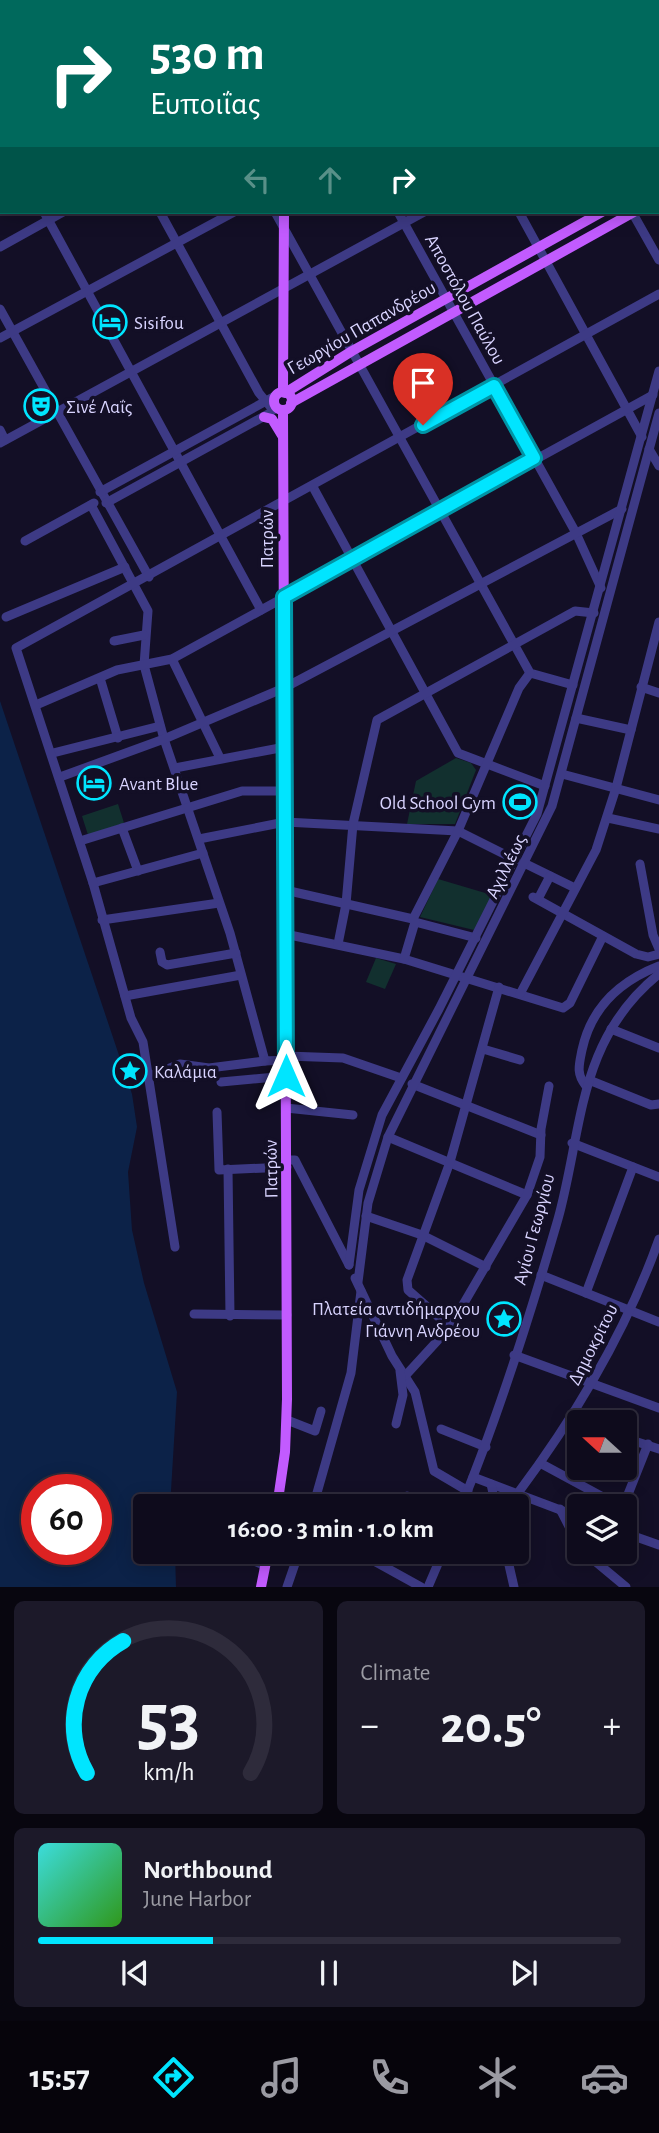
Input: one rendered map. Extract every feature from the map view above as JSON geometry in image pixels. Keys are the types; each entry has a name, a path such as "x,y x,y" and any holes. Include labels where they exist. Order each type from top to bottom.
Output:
{"main road":[{"path":"283,438 273,421 278,410 284,288 284,214"},
{"name":"Γεωργίου Παπανδρέου","path":"278,395 598,214"},
{"name":"Γεωργίου Παπανδρέου","path":"278,410 629,214"},
{"name":"Πατρών","path":"278,395 274,403 278,410 283,438 284,501 286,1108 290,1166 287,1420 278,1494"},
{"path":"261,1587 265,1566"}],"street":[{"path":"161,214 259,393 278,395"},
{"path":"0,338 230,214"},
{"path":"276,214 530,673 573,685"},
{"name":"Αποστόλου Παύλου","path":"399,214 576,533 601,588"},
{"path":"0,429 3,441 57,414 420,214"},
{"path":"520,214 659,466"},
{"path":"634,214 659,260"},
{"path":"0,247 46,216 261,610"},
{"path":"175,1247 143,1042 131,1018 80,841 16,648 313,487 659,294"},
{"path":"0,309 149,577"},
{"name":"Αχιλλέως","path":"317,1494 351,1374 366,1216 388,1137 412,1084 526,864 552,806 646,444 659,371"},
{"name":"Γεωργίου Παπανδρέου","path":"25,541 91,505 174,452 278,395"},
{"path":"36,705 117,670 172,659 653,395"},
{"name":"Γεωργίου Παπανδρέου","path":"103,497 182,463 278,410"},
{"path":"646,444 659,413"},
{"name":"Αχιλλέως","path":"349,1265 365,1166 382,1115 534,822 622,509 646,444"},
{"path":"313,487 458,754 545,786"},
{"path":"91,505 148,611 144,635 144,664 160,726 236,953 265,1060"},
{"path":"60,777 164,739 284,688 622,509"},
{"path":"6,617 125,568"},
{"path":"338,944 346,904 353,824 374,725 381,716 575,611 594,613"},
{"path":"520,994 596,850 608,818 659,622"},
{"path":"114,641 144,635"},
{"path":"172,659 219,758"},
{"path":"404,959 414,921 458,831 519,688 530,673"},
{"path":"100,678 118,738"},
{"path":"641,687 659,693"},
{"path":"576,718 631,730"},
{"path":"52,753 160,726"},
{"path":"175,768 285,747"},
{"path":"562,774 659,800"},
{"path":"80,841 242,791 285,791"},
{"path":"608,818 659,829"},
{"path":"199,839 285,822 353,824 458,831 516,860"},
{"path":"122,828 138,871"},
{"path":"93,883 203,853"},
{"path":"526,864 575,888"},
{"path":"640,864 653,935 659,948"},
{"path":"550,876 536,898 642,956 659,954"},
{"path":"285,890 475,938"},
{"path":"102,920 219,903"},
{"path":"285,934 404,959 566,1007 603,936"},
{"path":"160,952 162,962 167,965 236,953"},
{"path":"659,966 630,980 610,995 590,1021 578,1069 587,1083 651,1105 659,1104"},
{"name":"Αγίου Γεωργίου","path":"467,1494 486,1447 559,1216 572,1143 587,1083 611,1029 641,989 659,974"},
{"path":"125,996 241,975"},
{"path":"450,1327 408,1290 407,1280 450,1162 499,987"},
{"path":"611,1029 659,1048"},
{"path":"483,1049 520,1060"},
{"path":"150,1076 180,1065 209,1068 286,1058 343,1058 401,1078"},
{"path":"221,1082 286,1076"},
{"path":"412,1084 541,1135"},
{"path":"396,1424 403,1372 450,1327 527,1195 540,1157 549,1086"},
{"path":"286,1108 353,1115"},
{"path":"217,1111 219,1170 290,1166 349,1265 417,1396 434,1471 468,1491"},
{"path":"388,1137 527,1195"},
{"path":"572,1143 659,1178"},
{"path":"586,1293 633,1167"},
{"path":"228,1169 230,1316"},
{"path":"366,1216 422,1235 486,1267"},
{"name":"Δημοκρίτου","path":"577,1410 630,1310 659,1239"},
{"path":"541,1275 659,1322"},
{"path":"194,1314 287,1315"},
{"path":"514,1355 659,1408"},
{"path":"287,1420 315,1431 321,1411"},
{"name":"Δημοκρίτου","path":"518,1493 567,1424"},
{"path":"441,1429 486,1447"},
{"path":"637,1441 659,1449"},
{"path":"629,1494 648,1444"},
{"path":"540,1463 597,1494"},
{"path":"473,1478 567,1512"},
{"path":"491,1484 493,1494"},
{"path":"560,1509 567,1523"},
{"path":"637,1537 659,1545"},
{"path":"261,1564 265,1566"},
{"path":"287,1587 295,1564"},
{"path":"379,1564 421,1587"},
{"path":"428,1587 438,1564"},
{"path":"509,1564 514,1587"},
{"path":"598,1564 626,1587"}],"green space":[{"path":"456,758 471,763 476,770 455,824 407,824 416,781"},
{"path":"118,804 124,823 88,835 82,816"},
{"path":"438,879 492,895 474,930 420,917"},
{"path":"376,958 396,964 385,989 366,982"}],"water":[{"path":"0,701 132,1094 137,1127 128,1172 132,1230 144,1283 177,1392 171,1494 133,1494 133,1564 175,1564 176,1587 0,1587"}],"place":[{"name":"Sisifou","path":"110,322"},
{"name":"Σινέ Λαΐς","path":"41,406"},
{"name":"Avant Blue","path":"94,783"},
{"name":"Old School Gym","path":"520,802"},
{"name":"Καλάμια","path":"130,1071"},
{"name":"Πλατεία αντιδήμαρχου Γιάννη Ανδρέου","path":"504,1319"}],"route":[{"path":"286,1076 284,597 534,458 494,386 423,425"}]}
